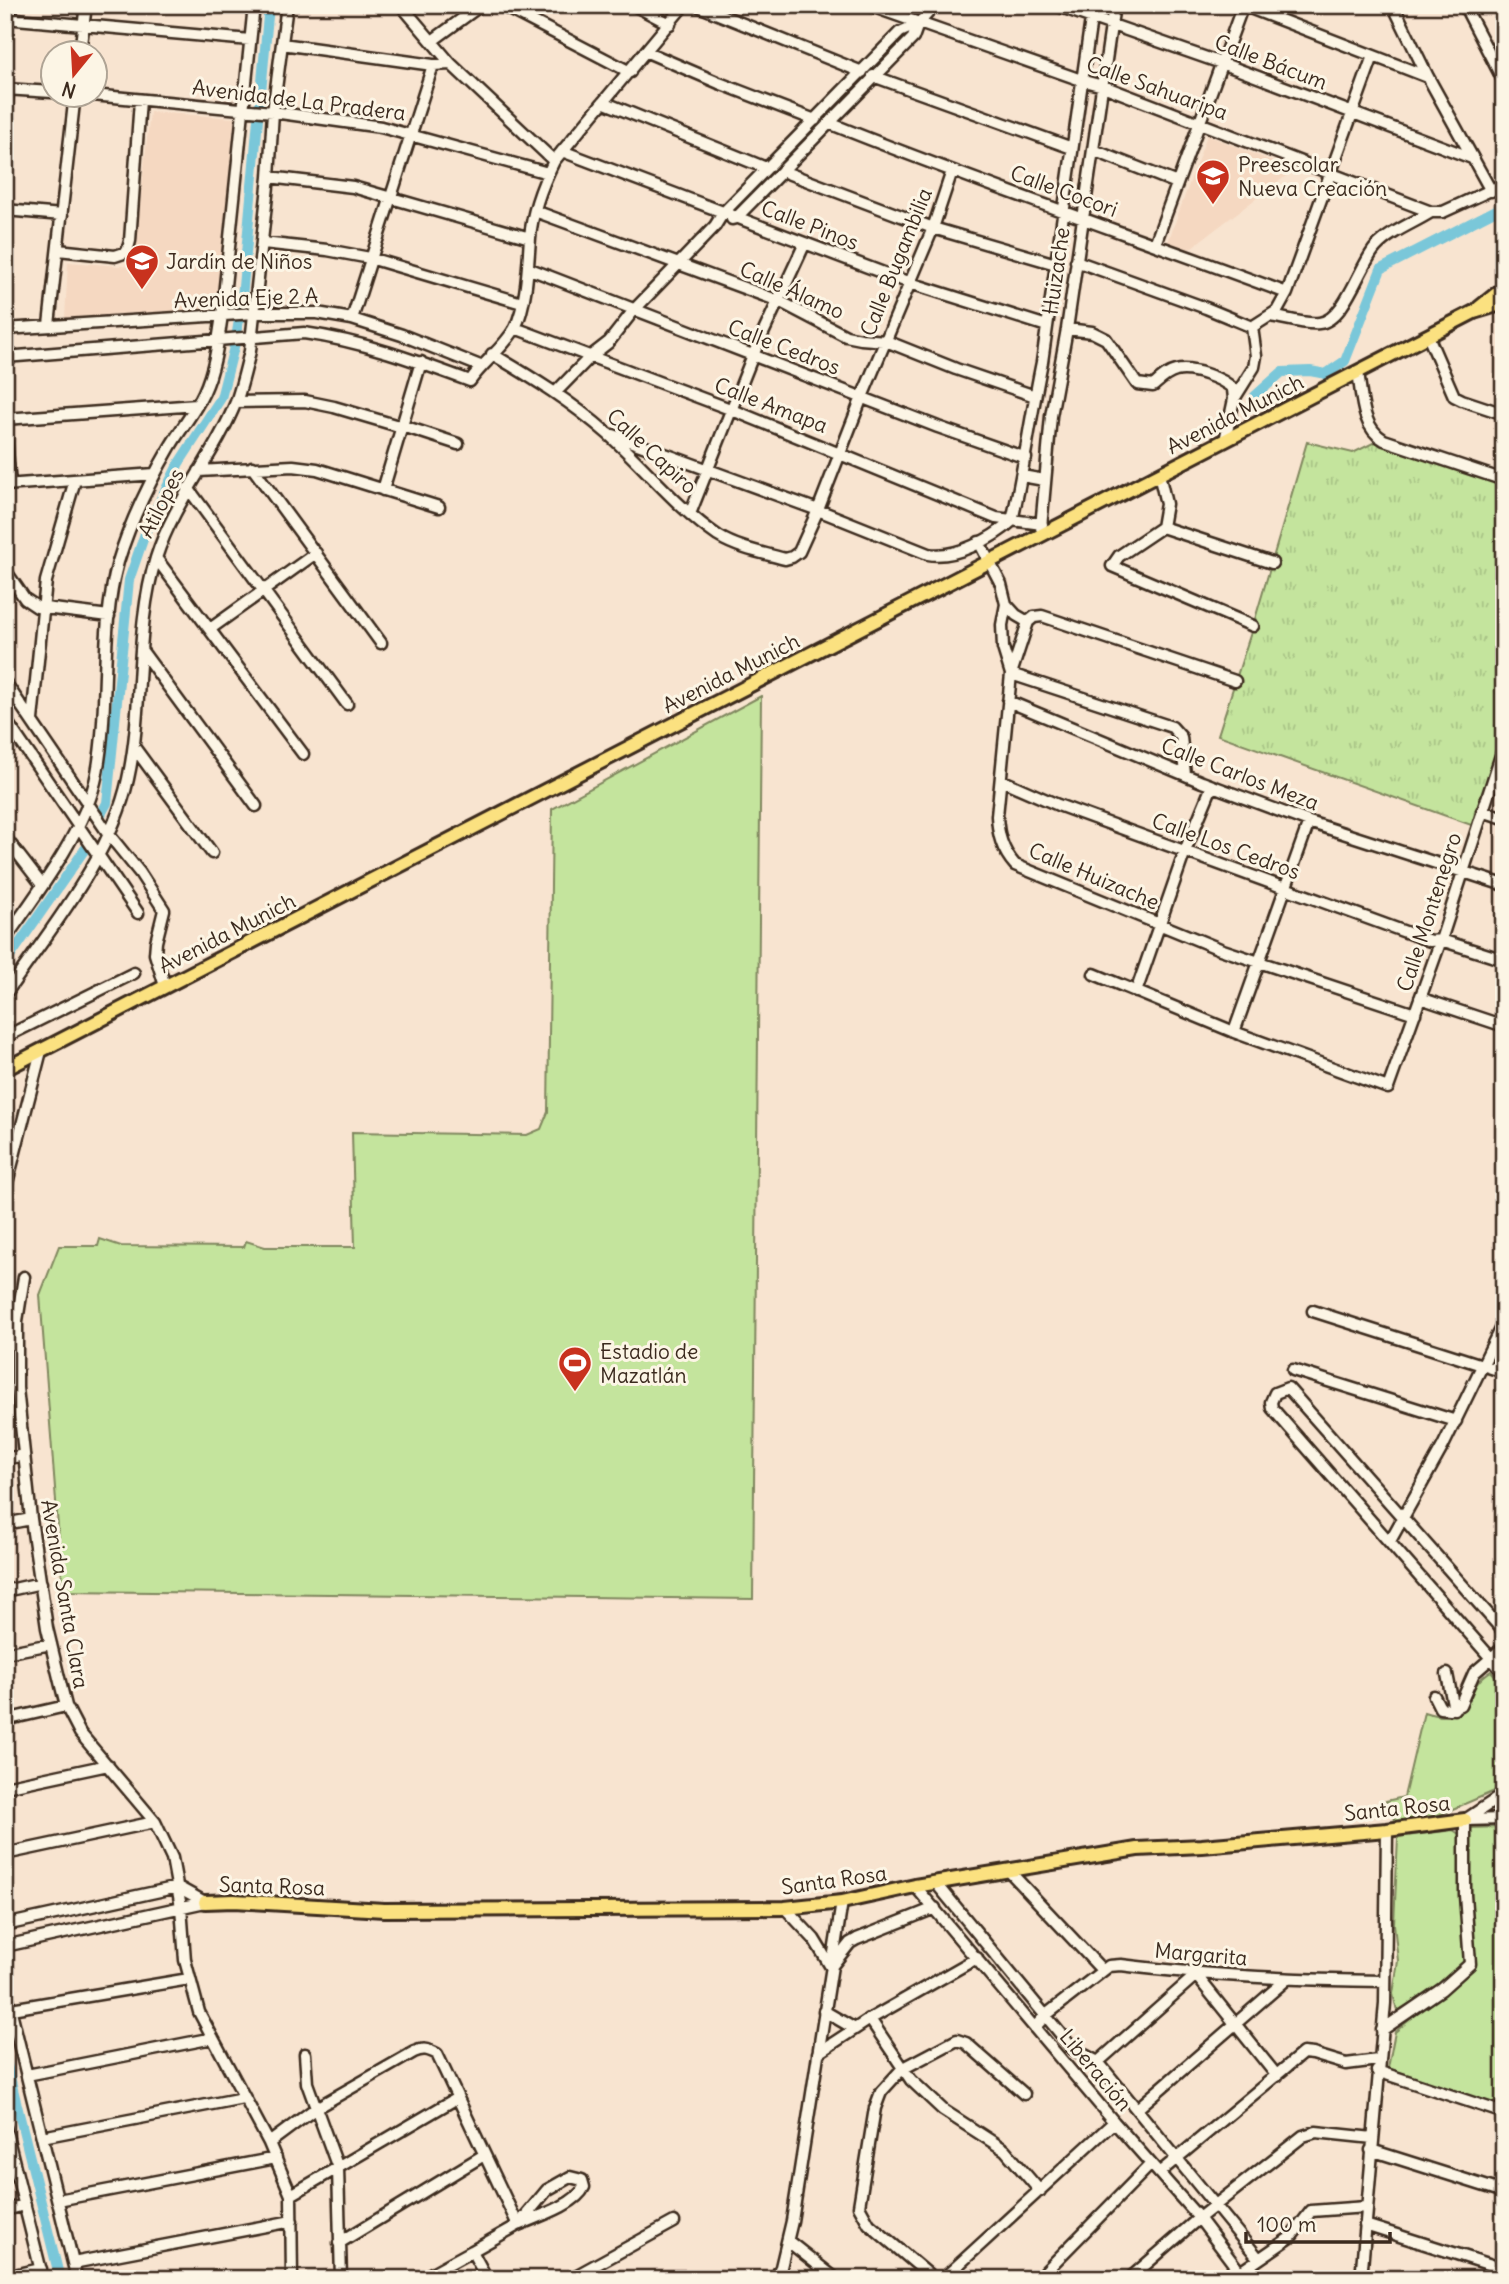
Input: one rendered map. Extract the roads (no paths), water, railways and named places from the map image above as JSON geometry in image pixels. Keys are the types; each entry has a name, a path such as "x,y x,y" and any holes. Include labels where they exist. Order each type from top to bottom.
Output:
{"main road":[{"path":"1474,312 1504,288"},
{"path":"1474,312 1504,303"},
{"name":"Avenida Munich","path":"5,1069 1474,312"},
{"name":"Santa Rosa","path":"205,1902 234,1901 384,1910 785,1908 842,1902 915,1886 1137,1849 1387,1830 1465,1820"}],"street":[{"path":"82,38 86,5"},
{"path":"5,939 42,885 88,803 100,757 109,616 118,563 132,522 155,474 197,405 214,365 222,315 254,5"},
{"name":"Atilopes","path":"5,995 110,836 122,802 134,747 148,593 156,558 163,537 188,488 236,402 250,351 263,243 273,112 287,5"},
{"path":"401,5 452,64 554,161"},
{"path":"432,41 481,5"},
{"path":"501,5 518,10 630,72"},
{"path":"634,5 670,24"},
{"path":"480,366 515,328 530,269 530,238 535,211 554,161 684,5"},
{"path":"696,5 862,72"},
{"name":"Calle Sahuaripa","path":"867,5 1084,82 1103,86 1431,212"},
{"path":"715,226 736,218 913,38 918,24 935,5"},
{"name":"Calle Bácum","path":"1055,5 1221,63 1472,158"},
{"name":"Huizache","path":"1012,521 1026,458 1047,326 1093,5"},
{"name":"Huizache","path":"1037,537 1042,524 1051,416 1067,329 1114,5"},
{"path":"1155,244 1242,5 1428,77"},
{"path":"1393,5 1428,77 1491,191"},
{"path":"1464,5 1504,82"},
{"path":"5,18 250,40"},
{"path":"556,392 591,356 609,342 634,310 715,226 723,213 766,168 900,32 918,24"},
{"path":"282,44 433,65 452,64"},
{"path":"647,52 815,120"},
{"path":"1252,327 1277,311 1287,293 1373,56"},
{"path":"352,319 409,133 433,65"},
{"path":"873,76 1072,148"},
{"path":"5,118 7,89 38,91"},
{"name":"Avenida de La Pradera","path":"108,97 273,112 381,127 548,173"},
{"path":"58,250 115,256 127,252 140,100"},
{"path":"603,102 766,168"},
{"path":"49,325 73,108"},
{"name":"Calle Cocori","path":"829,123 952,171 1287,293"},
{"path":"1093,150 1177,183"},
{"name":"Calle Pinos","path":"562,151 910,283 1047,326"},
{"path":"782,171 933,228 1056,264"},
{"name":"Calle Bugambilia","path":"792,557 799,552 818,510 933,228 952,171"},
{"path":"269,177 353,187 530,238"},
{"path":"1270,316 1318,324 1329,320 1336,313 1374,249 1386,237 1431,212 1443,212 1504,184"},
{"path":"5,210 62,215"},
{"name":"Calle Álamo","path":"535,211 779,301 846,336 861,340 886,341 1035,396"},
{"path":"263,243 370,258 522,303"},
{"path":"690,514 730,409 805,243"},
{"path":"1076,261 1252,327"},
{"name":"Calle Cedros","path":"530,269 1026,458"},
{"name":"Avenida Eje 2 A","path":"5,329 254,313 317,313 352,319 402,335 480,366 470,381 421,362 342,338 304,333 5,357"},
{"path":"1234,399 1254,367 1256,356 1252,327"},
{"name":"Calle Amapa","path":"515,328 730,409 996,518 1042,524"},
{"path":"1067,329 1092,332 1106,339 1137,384 1153,386 1168,374 1185,369 1230,385 1234,399 1225,441"},
{"path":"1428,336 1454,396 1504,414"},
{"name":"Calle Capiro","path":"492,354 556,392 608,433 690,514 719,537 739,546 785,559 792,557"},
{"path":"383,490 421,362"},
{"path":"1358,372 1366,415 1375,435 1504,480"},
{"path":"236,402 305,401 403,426 458,444"},
{"path":"5,419 197,405"},
{"path":"1033,411 1051,416"},
{"path":"5,426 8,485 155,474"},
{"path":"608,433 707,468 928,554 941,556 979,542 1012,521"},
{"path":"199,471 293,466 317,469 439,507"},
{"path":"252,467 381,643"},
{"path":"1159,474 1166,509 1162,527 1119,556 1113,563 1114,569 1253,626"},
{"path":"1022,476 1044,480"},
{"path":"32,720 42,608 49,568 75,480"},
{"path":"188,488 347,704"},
{"path":"1162,527 1272,563"},
{"name":"Calle Huizache","path":"979,542 1001,584 1006,604 1002,625 1003,648 1011,674 997,816 998,834 1007,856 1015,866 1159,925 1415,1014"},
{"path":"210,629 316,553"},
{"path":"156,558 303,754"},
{"path":"5,569 27,601 42,608 109,616"},
{"path":"1006,604 1016,615 1031,619 1042,616 1235,681"},
{"path":"1031,619 1011,674 1172,727 1181,737 1185,774"},
{"path":"142,651 256,806"},
{"path":"5,682 164,910 155,954 165,986"},
{"name":"Calle Carlos Meza","path":"1008,701 1212,786 1310,822 1463,870 1504,886"},
{"path":"5,719 10,735 78,824 138,913"},
{"path":"134,747 212,853"},
{"name":"Calle Montenegro","path":"1234,1032 1388,1088 1441,940 1504,747"},
{"name":"Calle Los Cedros","path":"1001,780 1058,805 1284,889 1430,941 1441,940 1504,960"},
{"path":"1136,992 1185,851 1212,786"},
{"path":"1482,811 1504,818"},
{"path":"1094,974 1234,1032 1310,822"},
{"path":"5,837 42,885"},
{"path":"5,1037 134,973"},
{"path":"1420,998 1504,1026"},
{"path":"5,1191 41,1051"},
{"name":"Avenida Santa Clara","path":"24,1277 17,1321 17,1388 31,1519 51,1644 66,1706 80,1733 155,1822 172,1858 181,1907 185,1960 199,2012 269,2143 290,2195 292,2279"},
{"path":"1313,1311 1504,1372"},
{"path":"5,1323 17,1321"},
{"path":"1390,1541 1456,1421 1504,1321"},
{"path":"1293,1370 1456,1421"},
{"path":"5,1391 17,1388"},
{"path":"1504,1632 1288,1388 1275,1393 1272,1408 1504,1673"},
{"path":"5,1459 24,1455"},
{"path":"5,1524 31,1519"},
{"path":"5,1591 41,1583"},
{"path":"5,1653 51,1644"},
{"path":"1434,1696 1440,1708 1454,1709 1460,1705 1474,1674 1504,1647"},
{"path":"1447,1674 1454,1709"},
{"path":"5,1720 66,1706"},
{"path":"5,1787 108,1765"},
{"path":"1465,1820 1504,1794"},
{"path":"1465,1820 1504,1819"},
{"path":"1382,2030 1442,1989 1470,1964 1465,1895 1465,1820"},
{"path":"5,1854 155,1822"},
{"path":"1361,2279 1385,1981 1387,1830"},
{"path":"1009,1871 1102,1970 1035,2027"},
{"path":"936,1883 1073,2049 1098,2062 1259,2259"},
{"name":"Liberación","path":"915,1886 1114,2122 1199,2218 1242,2275"},
{"path":"5,1925 178,1887 205,1902"},
{"path":"5,1947 205,1902"},
{"path":"775,2279 788,2241 842,1902"},
{"path":"785,1908 814,1939 831,1967"},
{"path":"831,1967 850,1943 857,1939 935,1908"},
{"path":"818,2053 870,2019 977,1958"},
{"name":"Margarita","path":"1102,1970 1121,1965 1196,1975 1286,1980 1385,1981"},
{"path":"1098,2062 1196,1975 1278,2076"},
{"path":"11,2010 189,1979"},
{"path":"1137,2109 1286,1980"},
{"path":"5,1987 77,2279"},
{"path":"824,2011 855,2029"},
{"path":"870,2019 902,2069 943,2109 1005,2150 1040,2191"},
{"path":"27,2075 213,2038"},
{"path":"934,2279 869,2224 859,2206 877,2100 902,2069 957,2040 966,2043 1024,2094"},
{"path":"269,2143 316,2108 423,2049 437,2054 518,2225"},
{"path":"1159,2173 1303,2053 1346,2064 1378,2065 1504,2113"},
{"path":"305,2054 307,2083 338,2168 341,2279"},
{"path":"42,2137 243,2098"},
{"path":"290,2195 457,2098"},
{"path":"943,2279 1114,2122"},
{"path":"5,2127 42,2274 5,2277"},
{"path":"1129,2279 1199,2218 1303,2136 1316,2132 1373,2138"},
{"path":"1371,2150 1504,2192"},
{"path":"339,2243 484,2155"},
{"path":"58,2200 276,2158"},
{"path":"1038,2279 1151,2164"},
{"path":"421,2279 518,2225 581,2194 584,2187 582,2180 570,2176 547,2190 518,2225"},
{"path":"5,2210 25,2205"},
{"path":"1230,2279 1242,2275 1259,2259 1294,2235 1311,2211 1366,2207"},
{"path":"73,2263 292,2221"},
{"path":"570,2279 674,2222"},
{"path":"1365,2225 1504,2269"},
{"path":"788,2241 835,2279"},
{"path":"472,2251 487,2279"}],"waterway":[{"path":"260,103 269,5"},
{"path":"241,309 258,119"},
{"path":"1255,396 1282,372 1310,371 1326,374 1345,361 1381,269 1504,206"},
{"path":"237,332 239,320"},
{"path":"101,814 107,803 129,580 148,525 179,463 221,398 235,343"},
{"path":"5,964 85,849"},
{"path":"5,2057 60,2279"}],"place":[{"name":"Preescolar Nueva Creación","path":"1213,206"},
{"name":"Jardín de Niños","path":"142,291"},
{"name":"Estadio de Mazatlán","path":"575,1393"}]}
